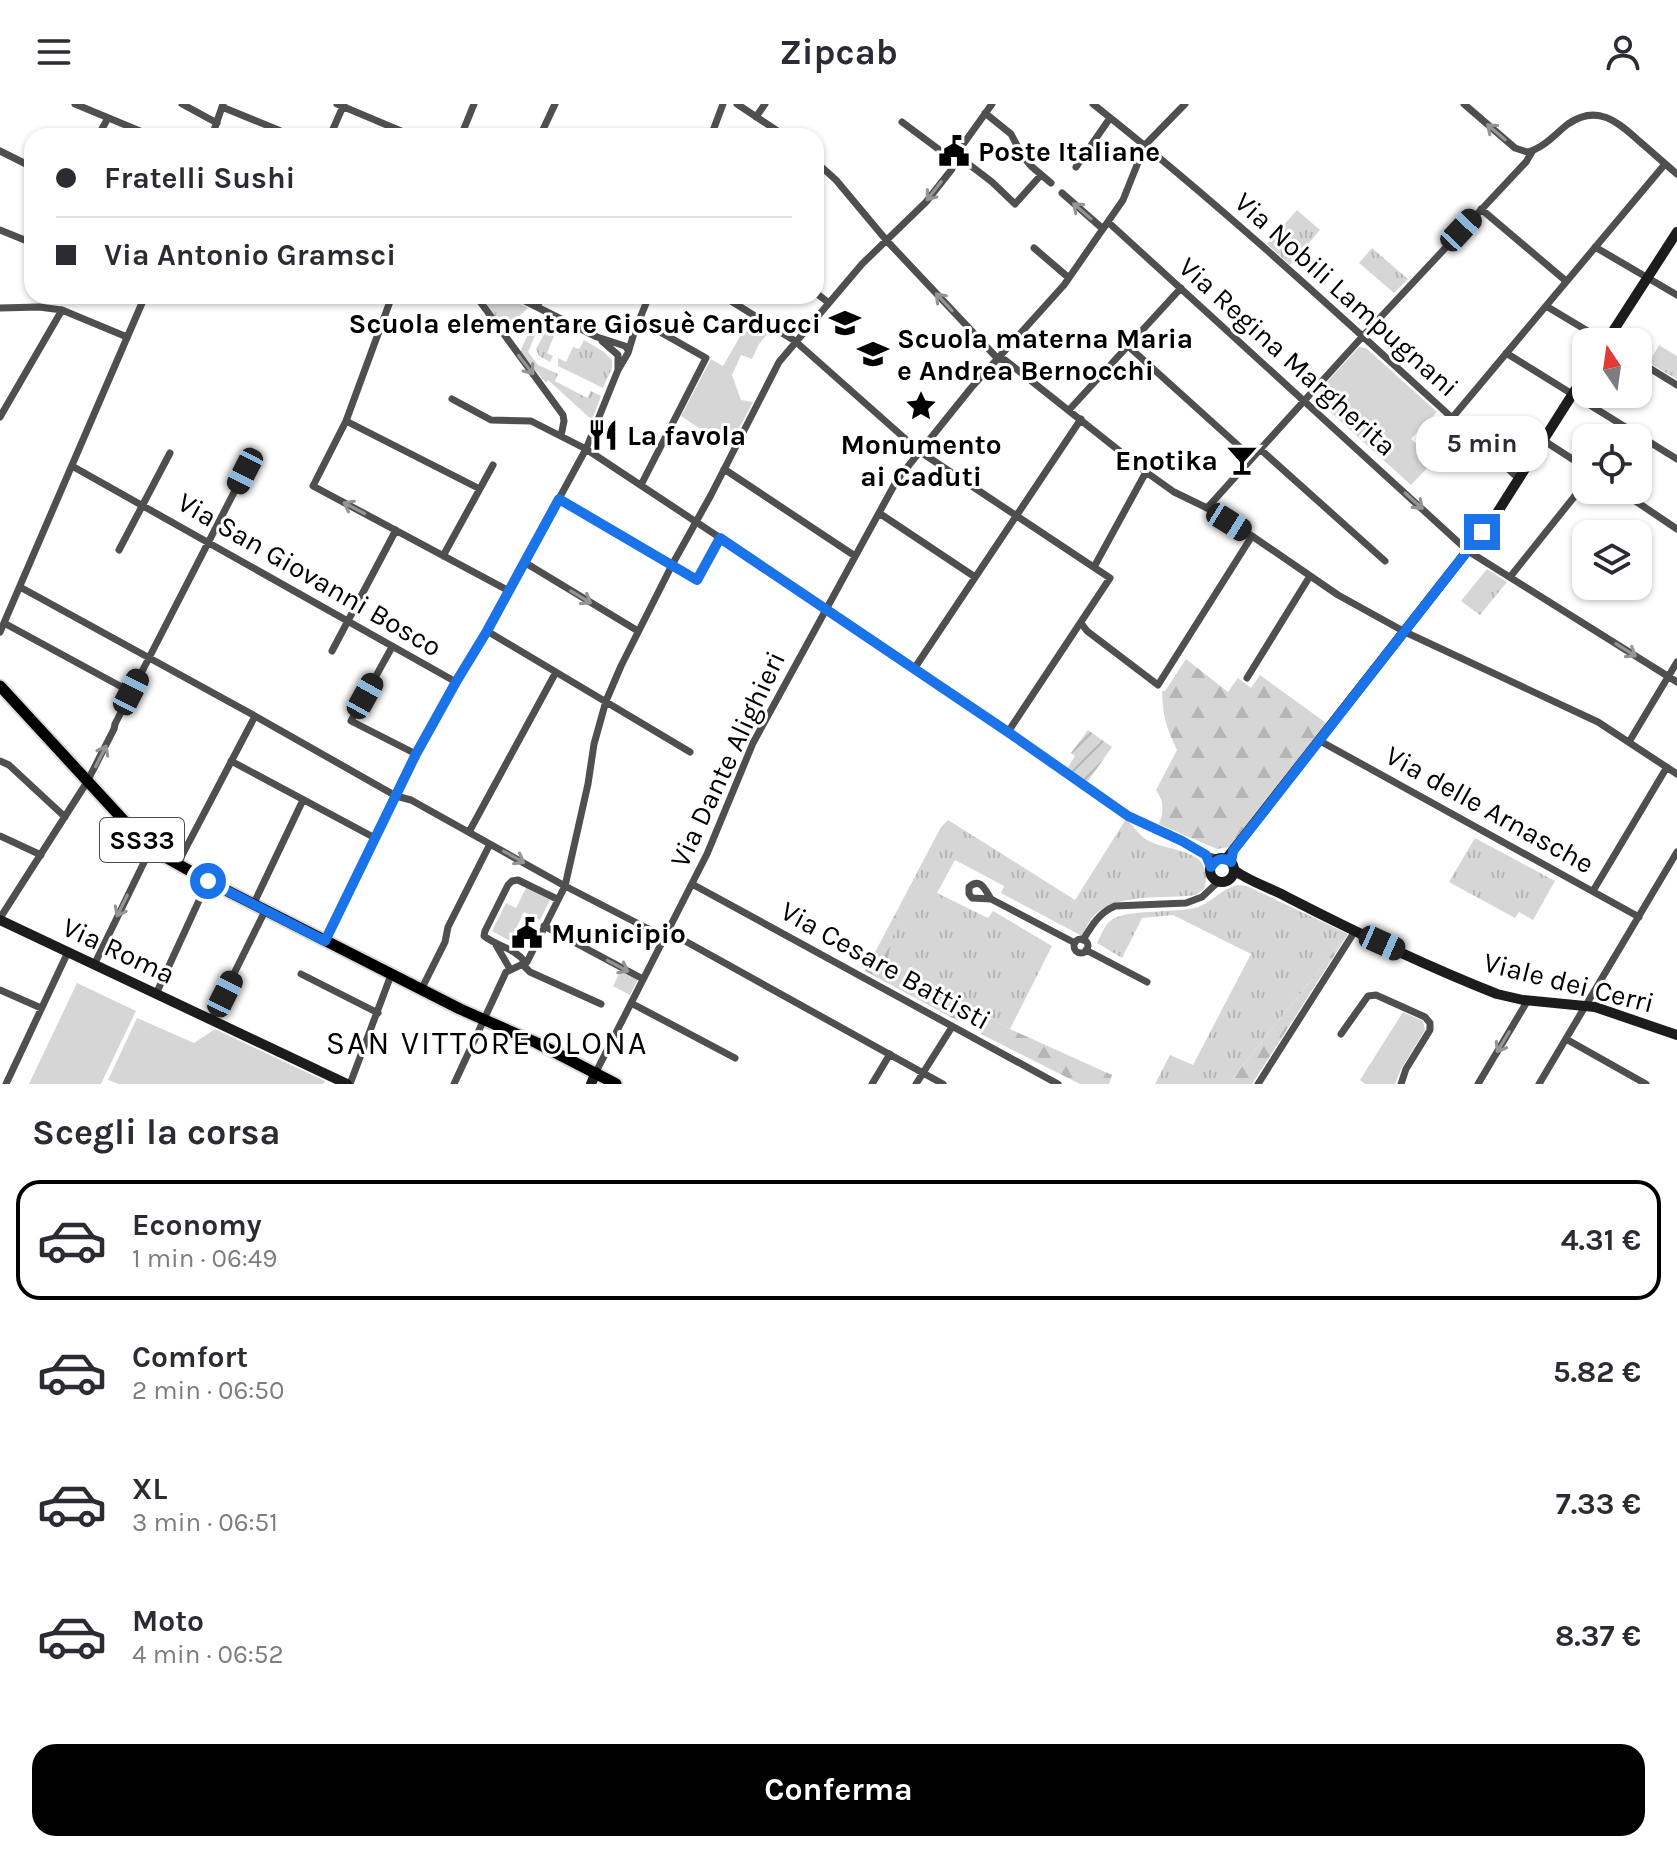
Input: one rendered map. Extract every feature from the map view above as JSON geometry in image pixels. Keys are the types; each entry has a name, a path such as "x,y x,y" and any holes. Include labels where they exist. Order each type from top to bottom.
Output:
{"main road":[{"name":"SS33","path":"0,686 151,848 177,865 421,990 616,1084"}],"street":[{"path":"75,104 132,128"},
{"path":"182,104 217,123"},
{"path":"464,128 474,104"},
{"path":"544,128 555,104"},
{"path":"714,128 723,104"},
{"path":"737,104 773,128"},
{"path":"756,117 765,104"},
{"path":"454,1084 506,972 524,963 565,886 594,744 606,701 638,631 779,362 862,264 932,195 952,169 954,157 992,104"},
{"path":"1093,104 1145,145 1185,104"},
{"path":"1464,104 1515,148 1532,152"},
{"path":"1589,104 1589,114"},
{"path":"333,128 341,105 394,128"},
{"path":"215,128 222,106 274,128"},
{"path":"985,113 1011,134 1022,155 1051,183"},
{"path":"1207,508 1532,152 1575,119 1600,114 1614,120 1677,174"},
{"path":"102,128 108,118"},
{"path":"1076,167 1110,118"},
{"path":"902,122 949,157 962,159 1015,204 1041,175"},
{"name":"Via Dante Alighieri","path":"596,1072 707,854 753,743 897,480 1069,278 1123,200 1145,145"},
{"name":"Via Nobili Lampugnani","path":"1145,145 1518,478"},
{"path":"0,151 24,163"},
{"path":"1452,418 1665,164"},
{"path":"824,169 998,359 1005,360 1174,492 1252,536 1338,595 1405,632 1598,722 1677,774"},
{"name":"Via Regina Margherita","path":"1062,193 1106,225 1181,288 1468,551 1677,682"},
{"path":"1481,209 1566,281"},
{"path":"0,230 24,240"},
{"path":"1615,328 1677,232"},
{"path":"1595,247 1677,295"},
{"path":"1034,248 1069,278"},
{"path":"1069,410 1181,288"},
{"path":"824,299 829,303"},
{"path":"0,632 141,304"},
{"path":"389,304 346,421 313,486 509,591"},
{"path":"482,304 563,415 561,436"},
{"path":"531,304 622,351"},
{"path":"325,941 416,754 586,449 618,370 622,351 634,333 646,304"},
{"path":"736,304 795,341 919,451 1110,578 1008,732"},
{"path":"1546,306 1583,328"},
{"path":"0,308 62,310 127,337"},
{"path":"0,417 62,310"},
{"path":"639,320 706,358 641,485"},
{"path":"1128,346 1252,458"},
{"path":"1147,982 1086,950 1077,952 1074,946 1094,921 1115,906 1186,903 1202,897 1214,883 1225,882 1229,863 1497,513 1572,394 1506,353"},
{"path":"1652,370 1677,385"},
{"path":"452,399 491,420 531,421 586,449 826,608 1128,816 1206,855 1229,863"},
{"path":"1595,408 1677,459"},
{"path":"914,669 1081,419"},
{"path":"346,421 478,488"},
{"path":"1543,440 1572,459"},
{"path":"1260,449 1385,561"},
{"name":"Via San Giovanni Bosco","path":"119,550 170,453"},
{"path":"443,556 493,465"},
{"name":"Via San Giovanni Bosco","path":"72,466 456,682"},
{"path":"724,469 855,556"},
{"path":"0,919 87,782 245,471"},
{"path":"1094,567 1146,472"},
{"path":"559,499 697,580 720,538"},
{"path":"1510,577 1572,500"},
{"path":"1640,504 1677,529"},
{"path":"879,513 975,577"},
{"path":"332,651 396,530"},
{"path":"1081,623 1087,631 1158,685 1252,536"},
{"path":"524,562 638,631"},
{"path":"1247,678 1310,576"},
{"path":"20,587 396,796 411,800 565,886 666,935 943,1084"},
{"path":"4,623 131,692"},
{"path":"487,631 690,752"},
{"path":"392,647 351,721 416,754"},
{"path":"1629,742 1677,662"},
{"path":"469,832 556,672"},
{"path":"177,865 255,716"},
{"name":"Via delle Arnasche","path":"1320,741 1639,917"},
{"path":"0,761 9,765 65,817"},
{"path":"231,761 375,838"},
{"path":"1593,891 1667,767"},
{"path":"254,903 303,800"},
{"path":"0,836 41,855"},
{"path":"421,990 445,942 448,927 490,844"},
{"path":"94,965 151,848"},
{"path":"1539,1084 1677,852"},
{"path":"1206,855 1211,867"},
{"path":"1214,883 1210,873 1214,861 1229,863"},
{"name":"Viale dei Cerri","path":"1229,863 1244,877 1355,931 1497,994 1595,1007 1677,1035"},
{"path":"557,899 518,880 512,881 484,934 486,938 514,951 530,972 601,1004"},
{"path":"156,994 208,881"},
{"name":"Via Cesare Battisti","path":"692,885 1058,1084"},
{"path":"991,899 1079,941"},
{"path":"211,1020 266,909"},
{"name":"Via Roma","path":"0,919 348,1084"},
{"path":"544,926 643,979"},
{"path":"1258,1084 1355,931"},
{"path":"495,943 510,969"},
{"path":"6,1084 68,952"},
{"path":"301,974 378,1013"},
{"path":"348,1084 391,975"},
{"path":"0,990 41,1008"},
{"path":"1341,1034 1368,996 1376,995 1425,1017 1430,1023 1430,1030 1406,1069 1401,1084"},
{"path":"1478,1084 1528,1000"},
{"path":"631,1003 735,1058"},
{"path":"916,1084 952,1027"},
{"path":"1566,1039 1646,1084"},
{"path":"872,1084 890,1054"},
{"path":"591,1084 596,1072"}],"green space":[{"path":"1297,210 1320,230 1290,265 1267,244"},
{"path":"1372,248 1408,279 1394,293 1359,263"},
{"path":"486,304 521,304 528,308 504,330"},
{"path":"536,316 542,319 528,352 538,365 558,374 555,381 587,398 591,391 601,396 592,420 548,380 546,383 520,352"},
{"path":"751,321 769,332 752,359 741,355 732,375 741,400 753,402 729,448 681,416 711,359 723,366 742,333 748,331"},
{"path":"545,333 554,336 547,353 553,356 550,362 539,356 536,349"},
{"path":"584,340 612,360 612,368 603,388 558,366 558,358 566,362 573,347 579,349"},
{"path":"1659,345 1677,356 1677,379 1652,365"},
{"path":"1359,347 1366,348 1437,412 1411,439 1435,460 1411,485 1317,400 1316,394"},
{"path":"1487,569 1507,582 1480,615 1461,601"},
{"path":"1186,659 1228,692 1238,678 1251,688 1260,675 1326,723 1229,847 1217,849 1159,824 1162,807 1156,790 1177,750 1166,722 1162,691"},
{"path":"1088,730 1112,747 1086,784 1066,770 1075,756 1071,753"},
{"path":"1126,819 1153,843 1197,858 1206,875 1204,889 1196,895 1136,899 1110,905 1091,919 1082,936 1001,893 1004,886 955,860 937,893 988,918 993,911 1052,946 1010,1029 886,961 901,903 941,827 948,820 1075,900"},
{"path":"1475,838 1555,881 1533,920 1519,912 1515,918 1449,882"},
{"path":"1237,885 1247,886 1348,934 1228,1084 1155,1084 1170,1055 1193,1065 1251,954 1173,915 1142,918 1122,958 1097,943 1104,928 1117,917 1198,907"},
{"path":"526,888 550,900 540,920 524,912 510,941 492,931 506,903 516,908"},
{"path":"901,903 887,961 966,1005 958,1021 865,971"},
{"path":"1348,934 1252,1084 1228,1084"},
{"path":"621,970 638,979 630,995 613,986"},
{"path":"77,983 136,1011 101,1084 29,1084"},
{"path":"1403,1012 1423,1021 1425,1030 1395,1084 1365,1084 1360,1080"},
{"path":"137,1018 194,1043 215,1029 325,1081 323,1084 119,1084 108,1080"},
{"path":"990,1018 1112,1075 1109,1084 1080,1084 981,1034"}],"place":[{"name":"Poste Italiane","path":"954,151"},
{"name":"Scuola elementare Giosuè Carducci","path":"845,323"},
{"name":"Scuola materna Maria e Andrea Bernocchi","path":"873,354"},
{"name":"Monumento ai Caduti","path":"921,406"},
{"name":"La favola","path":"603,435"},
{"name":"Enotika","path":"1242,460"},
{"name":"Municipio","path":"527,933"}],"district":[{"name":"SAN VITTORE OLONA","path":"487,1043"}],"route":[{"path":"208,881 325,941 416,754 559,499 697,580 720,538 1128,816 1206,855 1211,867 1214,861 1220,859 1231,862 1233,851 1482,532"}]}
